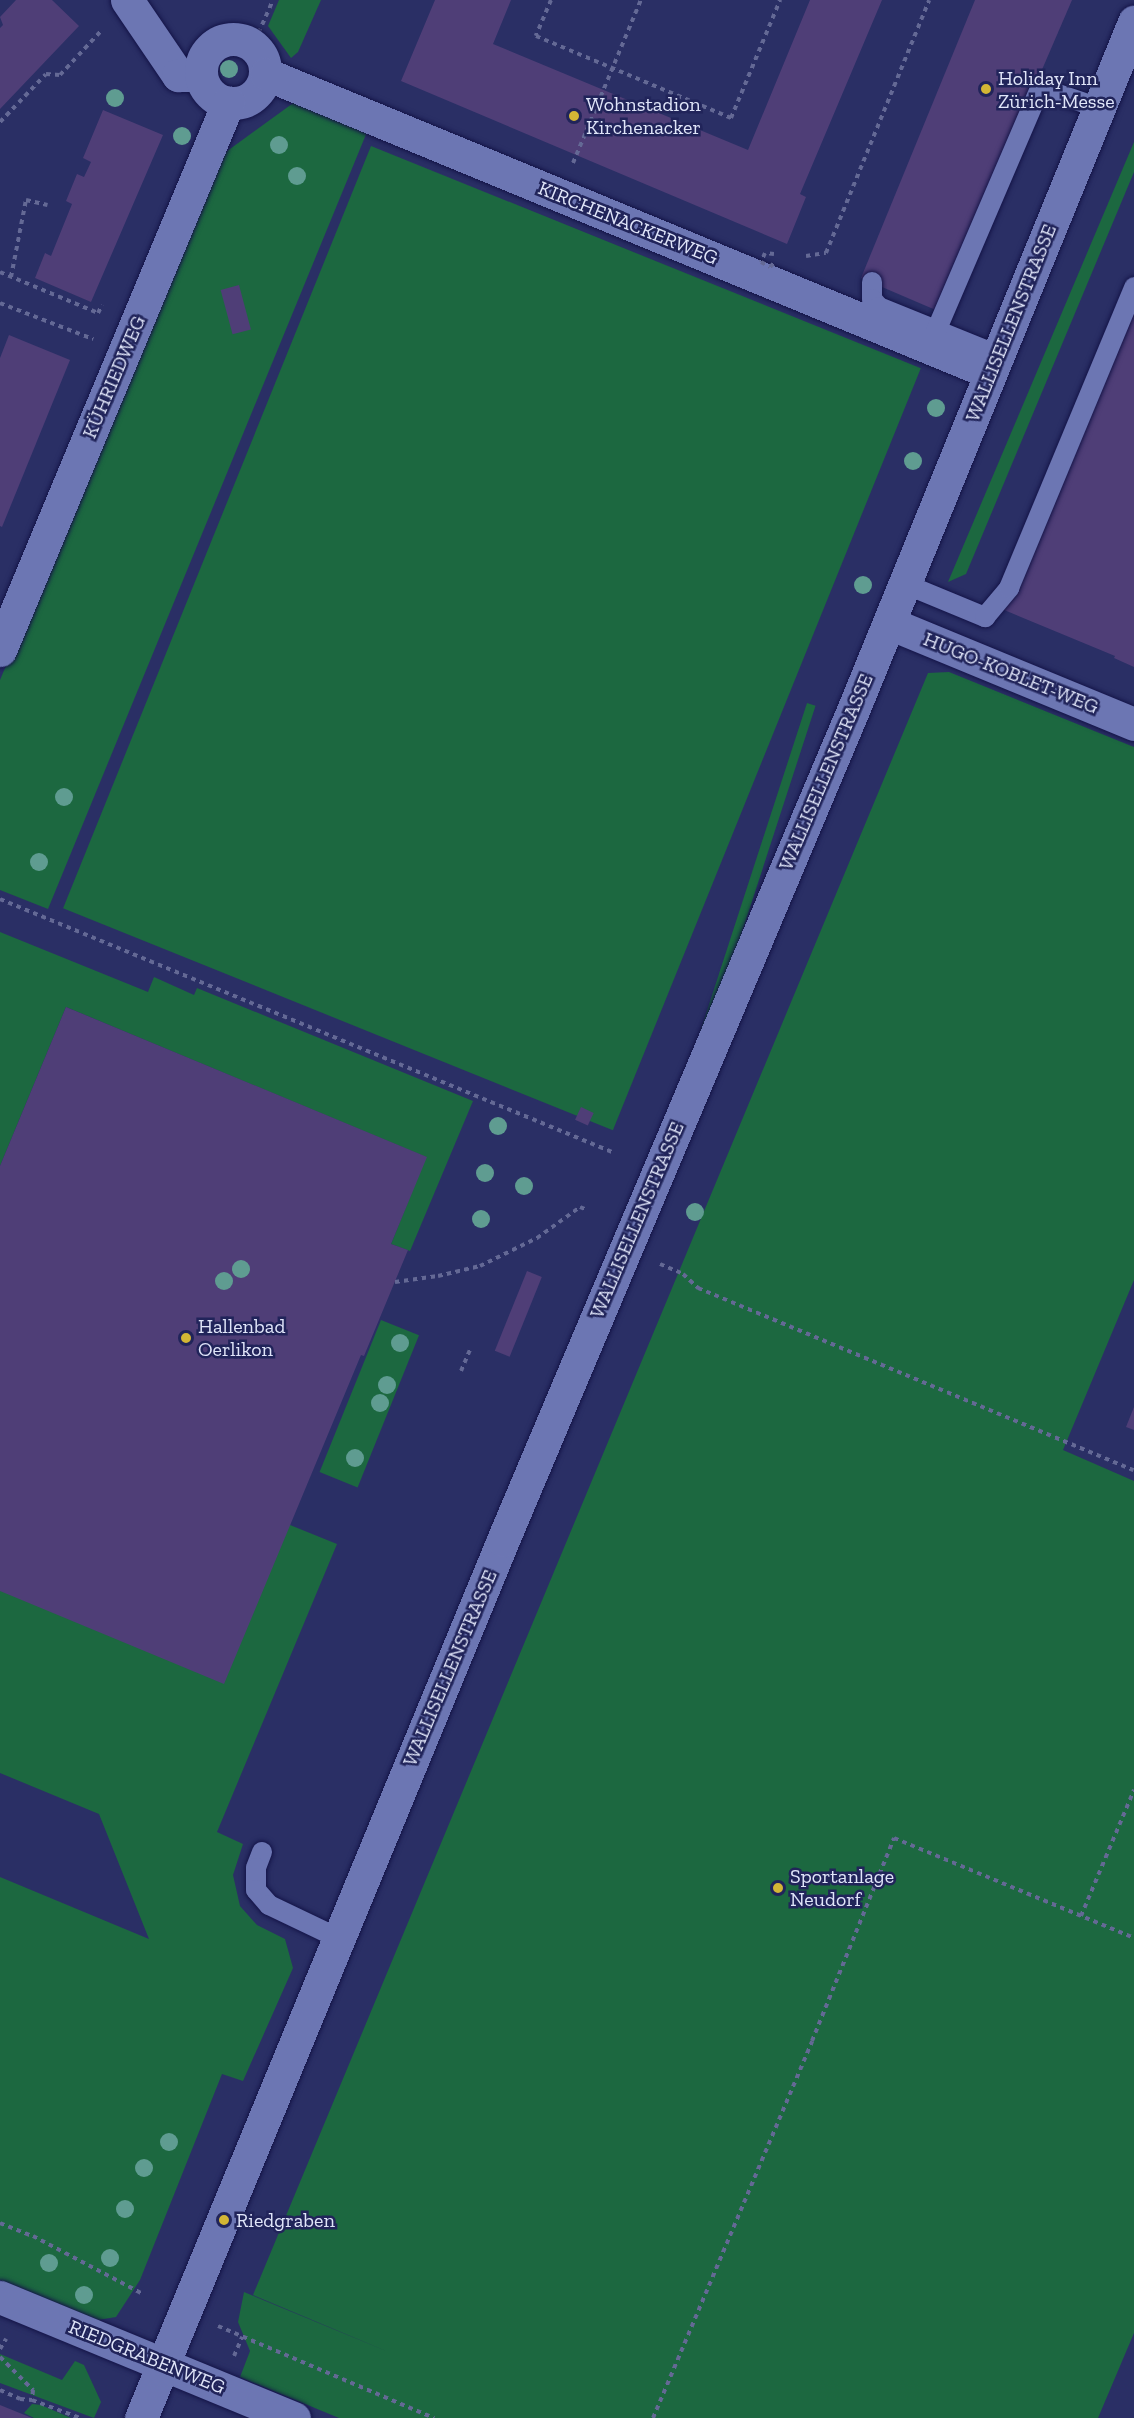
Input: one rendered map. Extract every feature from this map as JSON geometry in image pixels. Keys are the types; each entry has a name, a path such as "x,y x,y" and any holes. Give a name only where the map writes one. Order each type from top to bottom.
{"street":[{"path":"127,0 178,75 201,75 210,93 228,103 249,100 258,93 259,60"},
{"name":"WALLISELLENSTRASSE","path":"141,2418 694,1080 889,623 1134,22"},
{"name":"KIRCHENACKERWEG","path":"201,75 201,65 207,51 220,42 234,39 259,60 559,195 994,364"},
{"name":"KÜHRIEDWEG","path":"0,650 228,103"},
{"name":"HUGO-KOBLET-WEG","path":"889,623 1134,724"},
{"name":"RIEDGRABENWEG","path":"0,2297 294,2418"}],"lane":[{"path":"936,331 1040,88 1099,108"},
{"path":"872,282 872,299 879,307 936,331 994,364"},
{"path":"904,584 985,617 1009,588 1134,287"},
{"path":"262,1852 256,1868 256,1890 269,1905 338,1938"}],"path":[{"path":"259,60 273,0"},
{"path":"551,0 536,36 730,118 780,0"},
{"path":"559,195 641,0"},
{"path":"796,258 826,253 929,0"},
{"path":"0,122 46,74 60,75 102,30"},
{"path":"11,277 26,200 47,205"},
{"path":"774,254 765,253 761,262 770,267 776,261 786,259"},
{"path":"0,272 98,313 103,303"},
{"path":"0,303 124,351"},
{"path":"0,899 612,1152"},
{"path":"478,1103 480,1097"},
{"path":"395,1282 438,1276 480,1266 537,1238 580,1207 587,1210"},
{"path":"660,1263 683,1274 698,1288 1134,1470"},
{"path":"461,1371 470,1350"},
{"path":"1081,1916 1134,1790"},
{"path":"653,2418 894,1838 1134,1938"},
{"path":"0,2223 33,2236 141,2293"},
{"path":"218,2326 434,2418"},
{"path":"230,2365 242,2337"},
{"path":"0,2357 33,2390 32,2400"},
{"path":"0,2390 20,2399 32,2400 80,2418"}],"green space":[{"path":"279,0 321,0 298,52 291,58 268,26"},
{"path":"296,101 367,132 48,909 0,890 0,680 219,157"},
{"path":"1134,142 1134,172 966,574 948,582"},
{"path":"371,146 921,368 613,1130 63,908"},
{"name":"Sportanlage Neudorf","path":"949,672 1134,747 1134,1280 1063,1450 1134,1481 1134,2333 1098,2418 339,2418 240,2377 250,2351 238,2322 244,2292 391,2353 253,2295 928,673"},
{"path":"807,703 816,706 651,1212 643,1209"},
{"path":"0,932 148,992 154,977 194,995 197,988 473,1101 410,1251 391,1244 426,1157 66,1007 0,1166"},
{"path":"381,1320 419,1335 358,1487 320,1472"},
{"path":"290,1525 337,1544 217,1832 243,1844 233,1875 240,1906 257,1925 285,1939 293,1968 243,2081 222,2074 140,2280 116,2317 98,2320 0,2280 0,1877 149,1939 99,1814 0,1773 0,1591"},
{"path":"0,2354 62,2380 75,2361 84,2365 101,2402 94,2418 0,2383"},
{"path":"32,2404 41,2405 71,2418 34,2418 24,2413"}],"building":[{"path":"16,0 52,0 79,26 0,109 0,28 3,25 0,17"},
{"name":"Wohnstadion Kirchenacker","path":"435,0 511,0 493,44 748,150 810,0 882,0 800,194 806,197 787,244 401,81"},
{"name":"Holiday Inn Zürich-Messe","path":"975,0 1072,0 938,311 861,278"},
{"path":"103,110 163,135 91,302 35,278 45,253 51,256 72,204 66,201 77,174 84,177 91,162 83,158"},
{"path":"1134,277 1134,667 1114,658 1115,656 997,607"},
{"path":"239,285 251,329 233,334 221,290"},
{"path":"9,335 70,360 2,527 0,526 0,358"},
{"name":"Hallenbad Oerlikon","path":"66,1007 427,1157 391,1244 408,1250 364,1356 361,1355 224,1684 0,1591 0,1166"},
{"path":"581,1107 594,1113 588,1126 575,1120"},
{"path":"527,1271 542,1277 510,1357 495,1351"},
{"path":"1134,1407 1134,1430 1126,1427"},
{"path":"0,2405 32,2418 0,2418"}],"place":[{"name":"Holiday Inn Zürich-Messe","path":"986,89"},
{"name":"Wohnstadion Kirchenacker","path":"574,116"},
{"name":"Hallenbad Oerlikon","path":"186,1338"},
{"name":"Sportanlage Neudorf","path":"778,1888"},
{"name":"Riedgraben","path":"224,2220"}]}
